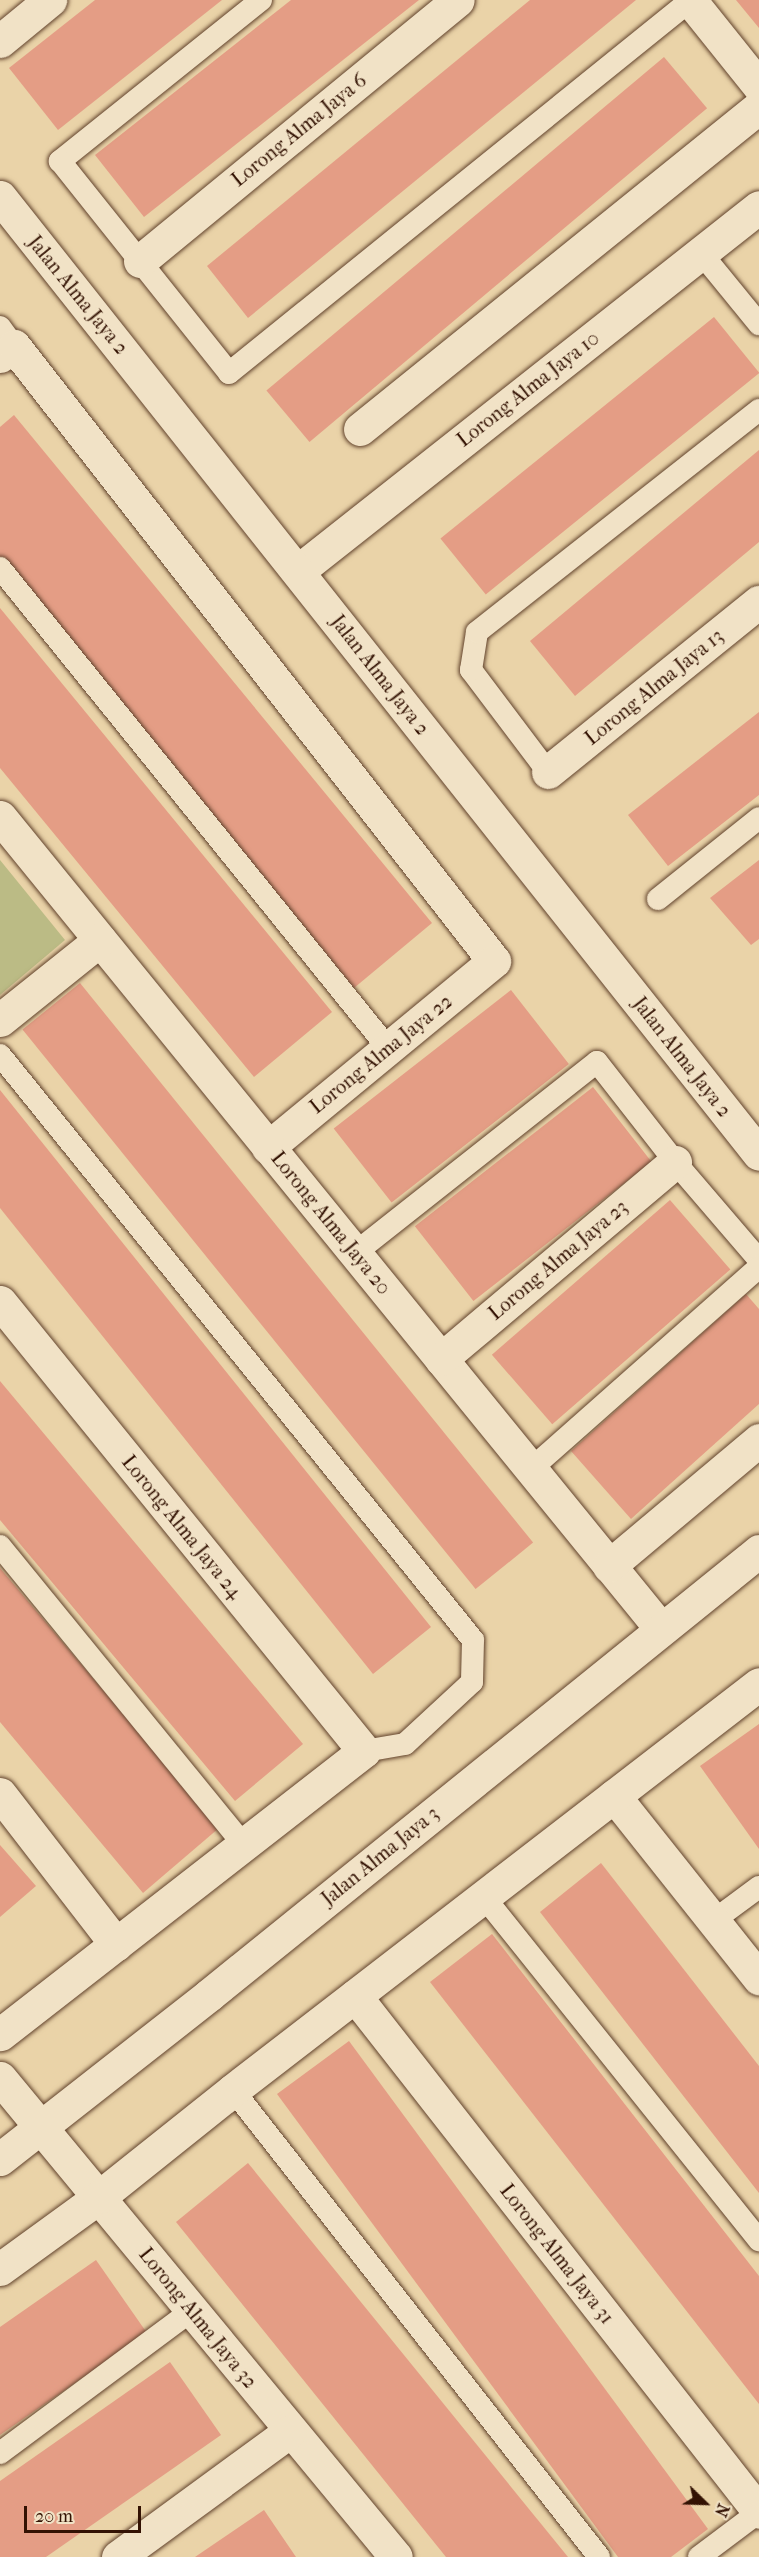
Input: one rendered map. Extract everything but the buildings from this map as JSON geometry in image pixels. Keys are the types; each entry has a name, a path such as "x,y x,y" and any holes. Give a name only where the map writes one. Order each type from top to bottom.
{"street":[{"path":"0,41 50,0"},
{"name":"Lorong Alma Jaya 6","path":"140,261 458,0"},
{"path":"691,0 759,86"},
{"path":"360,429 759,107"},
{"name":"Jalan Alma Jaya 2","path":"0,197 759,1154"},
{"name":"Lorong Alma Jaya 10","path":"298,571 759,207"},
{"name":"Lorong Alma Jaya 22","path":"5,343 494,961 268,1147"},
{"name":"Lorong Alma Jaya 13","path":"548,772 759,602"},
{"name":"Lorong Alma Jaya 20","path":"0,817 661,1629"},
{"path":"0,1020 100,940"},
{"name":"Lorong Alma Jaya 23","path":"441,1359 675,1162"},
{"name":"Lorong Alma Jaya 24","path":"0,1302 364,1751"},
{"path":"609,1566 759,1440"},
{"name":"Jalan Alma Jaya 3","path":"0,2159 42,2129 759,1551"},
{"path":"0,2268 99,2197 233,2090 759,1684"},
{"path":"0,2034 364,1751"},
{"path":"0,1794 116,1944"},
{"path":"614,1796 759,1978"},
{"name":"Lorong Alma Jaya 31","path":"355,1996 759,2512"},
{"name":"Lorong Alma Jaya 32","path":"0,2078 396,2557"},
{"path":"118,2557 290,2431"}],"lane":[{"path":"261,0 60,161 229,373 691,0"},
{"path":"701,253 759,324"},
{"path":"548,772 471,670 477,632 759,410"},
{"path":"0,568 388,1048"},
{"path":"658,899 759,818"},
{"path":"0,1055 473,1640 472,1682 405,1744 364,1751"},
{"path":"355,1253 597,1062 675,1162 759,1260"},
{"path":"531,1469 759,1267"},
{"path":"0,1546 243,1845"},
{"path":"713,1921 759,1887"},
{"path":"484,1897 759,2240"},
{"path":"233,2090 599,2557"},
{"path":"0,2453 191,2311"},
{"path":"699,2557 759,2512"}],"green space":[{"path":"0,860 65,940 0,995"}]}
